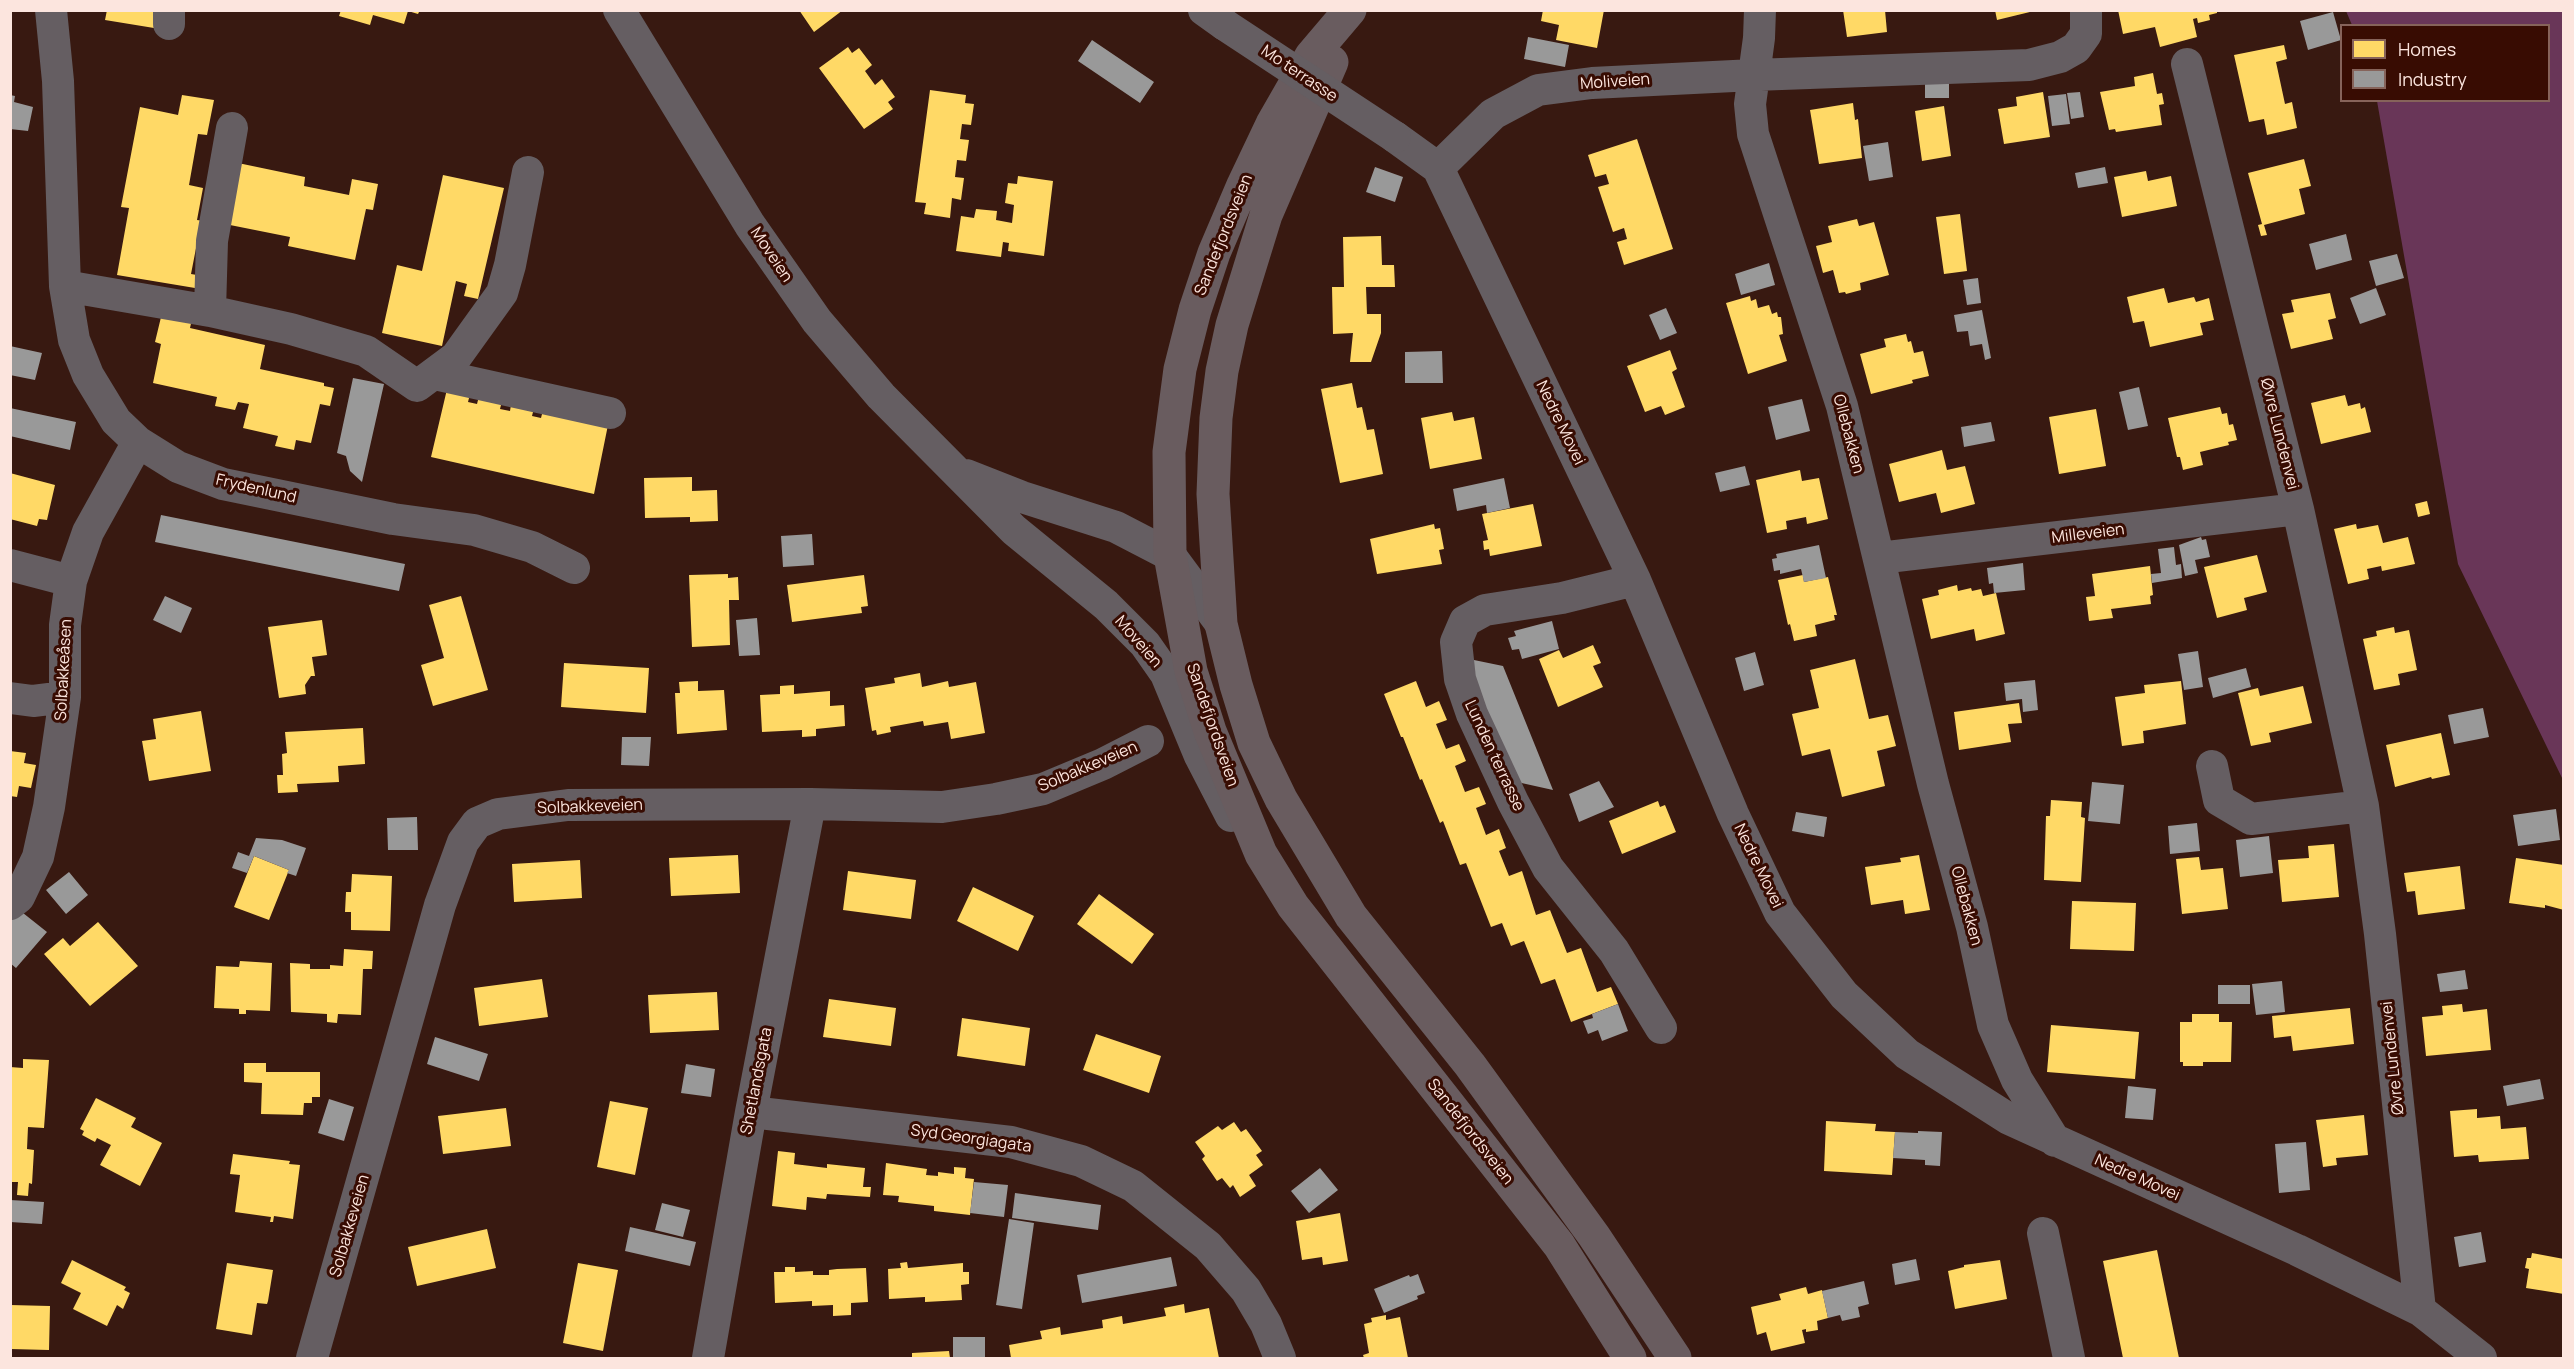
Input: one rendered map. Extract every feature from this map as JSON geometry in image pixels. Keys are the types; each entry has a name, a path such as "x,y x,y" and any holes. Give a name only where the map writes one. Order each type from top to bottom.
{"main road":[{"name":"Sandefjordsveien","path":"1351,10 1311,56 1272,124 1243,184 1214,253 1198,300 1180,369 1168,452 1170,555 1191,671 1210,730 1261,855 1300,915 1559,1245 1630,1359"},
{"name":"Sandefjordsveien","path":"1351,10 1266,215 1232,325 1222,371 1216,418 1214,483 1221,624 1236,685 1254,743 1281,799 1351,916 1470,1065 1594,1236 1675,1359"}],"street":[{"name":"Frydenlund","path":"51,10 58,81 65,286 74,340 88,375 116,421 138,442 178,467 223,484 393,519 474,530 532,547 574,568"},
{"name":"Moveien","path":"618,10 750,225 817,321 881,396 959,472 1014,530 1106,605 1145,644 1166,674 1200,756 1235,822 1261,855"},
{"path":"1760,10 1755,75 2029,65 2060,57 2076,48 2086,34 2086,10"},
{"name":"Mo terrasse","path":"1214,18 1395,137"},
{"name":"Øvre Lundenvei","path":"2187,64 2298,509 2363,806 2380,934 2420,1310"},
{"name":"Moliveien","path":"1438,168 1493,114 1538,90 1592,82 1755,75"},
{"name":"Ollebakken","path":"1755,75 1750,104 1753,134 1842,406 1932,784 1972,927 1993,1025 2017,1080 2055,1141"},
{"path":"210,311 212,241 232,128"},
{"name":"Nedre Movei","path":"1395,137 1438,168 1635,580 1733,814 1780,913 1844,995 1907,1054 2009,1119 2297,1250 2420,1310 2481,1359"},
{"path":"65,286 210,311 291,329 366,351 417,386 456,357 502,293 510,265 528,172"},
{"path":"434,374 610,413"},
{"name":"Solbakkeåsen","path":"10,904 19,897 38,858 49,807 65,697 65,625 71,581 88,532 138,442"},
{"name":"Moveien","path":"959,472 1022,497 1116,527 1170,555 1221,624"},
{"name":"Milleveien","path":"1880,558 2298,509"},
{"path":"10,565 71,581"},
{"name":"Lunden terrasse","path":"1635,580 1562,598 1485,610 1465,621 1456,642 1460,679 1472,714 1548,868 1614,951 1661,1028"},
{"path":"10,698 33,701 65,697"},
{"name":"Solbakkeveien","path":"312,1359 440,905 463,842 477,823 498,814 568,805 810,804 942,807 1043,789 1103,764 1148,741"},
{"path":"2212,766 2219,800 2251,819 2363,806"},
{"name":"Shetlandsgata","path":"708,1359 751,1113 810,804"},
{"name":"Syd Georgiagata","path":"751,1113 1011,1142 1081,1161 1133,1186 1208,1246 1246,1290 1266,1324 1280,1359"},
{"path":"2043,1233 2069,1359"}],"shaded area":[{"path":"2346,11 2563,11 2563,780 2458,564 2377,102 2550,102 2550,24 2352,24"}],"building: Homes":[{"path":"107,10 157,10 154,28 105,20"},
{"path":"341,10 420,10 418,14 408,11 404,24 373,15 370,25 339,16"},
{"path":"799,10 843,10 814,32"},
{"path":"1543,10 1604,10 1597,48 1556,40 1559,25 1541,21"},
{"path":"1843,10 1885,10 1887,32 1847,37"},
{"path":"1995,10 2034,10 2034,11 1997,20"},
{"path":"2118,10 2217,10 2217,13 2209,15 2210,20 2198,23 2197,18 2193,19 2197,37 2160,47 2155,27 2123,34"},
{"path":"2284,45 2287,59 2276,62 2285,104 2292,102 2297,128 2267,135 2264,119 2249,122 2234,55"},
{"path":"848,47 852,53 859,48 872,65 865,71 875,85 882,79 895,97 888,102 893,109 864,129 819,68"},
{"path":"2153,73 2157,94 2162,93 2164,104 2159,105 2162,125 2116,132 2115,129 2109,130 2100,92 2135,86 2134,77"},
{"path":"930,90 966,95 965,103 974,104 971,125 962,124 960,139 969,140 966,161 957,160 955,177 964,178 961,200 952,198 950,218 924,214 926,203 915,202"},
{"path":"2043,92 2050,137 2004,144 1998,109 2017,106 2016,97"},
{"path":"182,95 214,100 207,135 198,134 189,185 203,188 197,220 204,221 191,274 197,275 195,288 117,275 129,208 121,207 140,107 178,115"},
{"path":"1853,103 1855,120 1858,119 1862,158 1819,164 1810,110"},
{"path":"1944,106 1951,156 1922,161 1915,111"},
{"path":"1637,139 1673,249 1624,265 1617,242 1627,239 1624,228 1613,232 1598,187 1609,184 1606,174 1595,177 1588,155"},
{"path":"2304,159 2311,186 2299,189 2305,214 2264,225 2267,235 2261,236 2258,225 2262,224 2248,173"},
{"path":"238,163 305,177 304,186 349,195 352,179 378,184 373,210 366,209 355,260 288,246 290,237 225,224"},
{"path":"2146,171 2148,181 2171,176 2177,206 2122,217 2114,177"},
{"path":"443,175 504,188 478,299 464,296 467,284 456,281 442,346 382,333 397,265 422,271"},
{"path":"1018,176 1053,181 1044,256 1008,251 1009,243 1003,242 1001,257 956,251 961,216 974,218 976,209 997,211 996,220 1012,223 1014,205 1005,203 1008,183 1017,184"},
{"path":"1960,214 1967,271 1944,274 1936,217"},
{"path":"1857,219 1859,226 1874,222 1889,275 1860,283 1861,290 1846,294 1845,292 1839,293 1833,270 1823,273 1816,246 1832,242 1828,226"},
{"path":"1381,236 1382,265 1394,265 1395,287 1366,287 1367,314 1381,314 1381,333 1371,362 1350,362 1353,333 1333,334 1332,287 1344,287 1343,237"},
{"path":"2164,288 2168,303 2194,297 2196,302 2209,298 2214,320 2200,323 2203,335 2150,347 2144,321 2133,323 2127,297"},
{"path":"2330,293 2336,318 2328,320 2333,339 2291,349 2282,314 2294,312 2291,300"},
{"path":"1750,296 1751,301 1756,299 1758,308 1769,305 1772,314 1777,312 1778,317 1781,317 1783,334 1779,335 1787,361 1748,374 1726,303"},
{"path":"162,313 192,319 190,328 265,345 260,369 324,383 324,386 334,388 330,406 320,404 311,443 296,440 294,450 275,446 278,436 243,428 249,404 238,402 235,410 215,406 217,397 153,383 161,344 155,342"},
{"path":"1906,334 1908,342 1911,341 1914,353 1923,351 1929,376 1912,380 1913,383 1871,394 1860,354 1886,347 1884,339"},
{"path":"1670,350 1677,369 1672,372 1685,407 1665,415 1661,406 1645,412 1627,366"},
{"path":"1352,383 1357,408 1362,407 1367,430 1374,429 1383,474 1340,483 1321,389"},
{"path":"448,385 471,390 468,402 477,404 480,392 503,397 500,409 510,411 512,399 535,404 532,416 541,418 544,406 609,420 594,494 431,457"},
{"path":"2345,395 2348,406 2360,403 2361,409 2365,407 2371,432 2321,444 2311,403"},
{"path":"2220,407 2222,414 2227,413 2229,425 2233,424 2237,440 2228,442 2229,445 2200,452 2203,465 2183,470 2180,457 2177,457 2168,418"},
{"path":"2096,409 2106,466 2059,474 2049,417"},
{"path":"1452,412 1454,421 1474,417 1482,459 1430,469 1421,418"},
{"path":"1942,450 1947,470 1965,466 1975,504 1941,513 1936,493 1899,502 1889,464"},
{"path":"1800,470 1802,481 1819,478 1828,519 1807,524 1806,517 1786,521 1787,529 1767,533 1756,480"},
{"path":"10,473 55,485 47,520 39,519 37,526 10,519"},
{"path":"692,477 692,491 717,490 718,521 690,522 690,517 645,518 644,478"},
{"path":"2427,501 2430,514 2418,517 2415,504"},
{"path":"1533,504 1542,546 1490,556 1489,549 1484,550 1483,541 1488,540 1482,514"},
{"path":"1434,524 1435,529 1440,528 1444,549 1439,550 1442,564 1377,574 1370,539"},
{"path":"2356,524 2357,529 2378,525 2383,543 2408,537 2415,564 2382,571 2381,566 2367,569 2369,579 2348,584 2334,529"},
{"path":"2257,555 2267,592 2244,598 2247,610 2217,618 2204,567"},
{"path":"2150,566 2153,595 2150,596 2151,604 2111,609 2113,618 2089,621 2086,597 2095,596 2092,574"},
{"path":"728,574 728,578 738,577 739,600 729,600 730,645 692,647 689,575"},
{"path":"864,575 868,606 861,607 862,613 792,622 787,585"},
{"path":"1803,575 1804,582 1828,577 1837,615 1834,615 1835,620 1815,625 1817,636 1794,641 1778,580"},
{"path":"1957,585 1958,591 1971,588 1972,591 1981,589 1983,596 1996,593 2005,634 1976,641 1974,629 1931,639 1922,599 1939,595 1938,590"},
{"path":"461,596 488,690 433,706 421,665 444,658 429,605"},
{"path":"322,620 327,655 312,657 315,676 311,676 305,685 306,694 279,698 268,627"},
{"path":"2394,627 2395,633 2409,630 2417,670 2398,674 2400,685 2374,690 2363,639 2377,636 2376,631"},
{"path":"1593,645 1601,663 1593,666 1603,687 1558,707 1539,659 1559,650 1563,658"},
{"path":"1855,659 1869,719 1888,715 1896,746 1877,751 1885,786 1842,797 1830,749 1802,756 1792,714 1819,708 1810,670"},
{"path":"564,663 649,668 646,713 561,707"},
{"path":"920,673 922,687 948,681 949,687 976,682 985,733 951,739 948,722 924,726 923,721 890,727 891,732 877,735 876,730 872,731 865,688 895,683 894,678"},
{"path":"698,681 698,691 724,690 727,730 677,734 675,693 680,693 679,682"},
{"path":"1416,681 1426,707 1439,701 1447,720 1436,724 1446,749 1459,744 1466,761 1455,766 1465,792 1479,787 1486,804 1476,808 1486,835 1499,829 1506,848 1499,851 1509,876 1522,871 1536,915 1550,910 1567,953 1581,948 1597,992 1611,987 1618,1004 1571,1022 1555,979 1541,984 1524,941 1511,946 1502,923 1491,927 1466,863 1460,865 1443,821 1440,823 1384,694"},
{"path":"2181,681 2186,724 2143,731 2144,743 2122,746 2115,697 2145,693 2144,685"},
{"path":"794,685 794,694 830,691 830,706 844,705 845,726 816,729 816,736 802,737 802,730 762,732 760,695 780,694 780,686"},
{"path":"2303,686 2312,723 2269,733 2271,742 2251,746 2238,693 2258,688 2260,696"},
{"path":"2019,703 2022,723 2008,724 2011,742 1959,750 1954,712"},
{"path":"201,711 211,771 149,781 142,741 156,739 153,719"},
{"path":"363,728 365,764 338,766 339,782 297,784 298,792 278,793 277,775 283,775 282,754 287,753 285,732"},
{"path":"2441,733 2450,775 2432,779 2431,777 2395,787 2386,745"},
{"path":"10,751 26,753 24,763 36,765 31,788 19,786 17,797 10,796"},
{"path":"2051,800 2082,802 2081,817 2085,818 2081,882 2044,880 2046,816 2050,816"},
{"path":"1658,801 1660,807 1665,805 1676,832 1622,854 1609,821"},
{"path":"2334,844 2339,897 2282,902 2278,860 2309,858 2308,846"},
{"path":"738,855 740,893 671,896 669,858"},
{"path":"1919,855 1930,910 1905,914 1903,900 1871,905 1865,867 1901,862 1900,858"},
{"path":"254,856 289,870 269,920 234,907"},
{"path":"2199,857 2201,870 2223,868 2228,909 2182,914 2176,859"},
{"path":"2516,858 2564,865 2564,910 2545,905 2545,908 2509,903"},
{"path":"580,860 582,898 514,902 512,864"},
{"path":"2460,866 2465,909 2418,915 2415,891 2407,892 2404,873"},
{"path":"848,871 916,880 911,919 843,910"},
{"path":"352,874 392,876 390,931 351,930 351,912 345,912 346,892 351,892"},
{"path":"973,887 1034,916 1018,951 957,921"},
{"path":"1099,894 1154,934 1132,964 1077,924"},
{"path":"2072,901 2136,903 2134,951 2070,949"},
{"path":"98,922 138,966 90,1006 44,954 63,938 70,946"},
{"path":"344,949 373,951 372,969 363,969 361,1015 338,1014 337,1023 327,1022 327,1014 291,1012 290,963 310,964 310,969 330,969 330,965 343,966"},
{"path":"240,961 272,963 270,1011 246,1010 246,1014 239,1014 239,1009 214,1008 216,966 239,967"},
{"path":"542,979 548,1017 479,1026 474,988"},
{"path":"717,992 719,1030 650,1033 648,995"},
{"path":"829,999 896,1008 891,1046 823,1037"},
{"path":"2462,1004 2463,1012 2487,1009 2491,1050 2426,1056 2422,1017 2443,1015 2442,1006"},
{"path":"2350,1008 2354,1044 2293,1051 2291,1036 2274,1038 2272,1016"},
{"path":"2192,1014 2219,1014 2219,1022 2232,1022 2231,1062 2203,1062 2203,1066 2183,1066 2183,1062 2180,1062 2180,1022 2192,1022"},
{"path":"962,1018 1030,1028 1025,1066 957,1056"},
{"path":"2051,1025 2139,1032 2135,1079 2047,1072"},
{"path":"1096,1034 1161,1056 1149,1093 1083,1070"},
{"path":"23,1059 49,1060 44,1128 28,1127 27,1149 34,1150 32,1184 29,1183 28,1196 17,1195 18,1182 10,1182 10,1067 23,1068"},
{"path":"244,1063 266,1063 266,1072 320,1072 320,1097 312,1097 312,1103 304,1103 303,1115 261,1114 262,1083 244,1082"},
{"path":"96,1098 136,1118 131,1127 162,1143 140,1186 100,1165 111,1145 97,1138 95,1142 82,1135 84,1131 80,1129"},
{"path":"610,1101 648,1108 635,1175 597,1167"},
{"path":"506,1108 511,1146 443,1154 438,1116"},
{"path":"2477,1109 2477,1118 2500,1116 2501,1129 2526,1127 2529,1159 2479,1162 2478,1155 2454,1157 2450,1111"},
{"path":"2364,1115 2368,1155 2336,1158 2337,1165 2323,1167 2316,1120"},
{"path":"1826,1121 1876,1124 1875,1131 1895,1132 1892,1175 1824,1171"},
{"path":"1234,1122 1241,1132 1246,1129 1262,1151 1256,1155 1263,1165 1249,1175 1256,1186 1240,1197 1233,1185 1230,1188 1222,1178 1217,1181 1202,1159 1205,1156 1195,1142 1218,1126 1222,1130"},
{"path":"778,1151 795,1153 794,1164 827,1168 827,1164 865,1168 863,1187 871,1187 870,1197 827,1194 826,1199 807,1197 806,1210 772,1206"},
{"path":"233,1154 290,1161 289,1164 300,1165 293,1219 274,1216 273,1222 270,1222 271,1217 235,1212 240,1175 230,1174"},
{"path":"886,1163 927,1169 926,1175 938,1176 938,1172 954,1174 954,1167 966,1168 965,1178 974,1179 970,1215 934,1211 934,1206 898,1202 899,1196 883,1195"},
{"path":"1340,1213 1348,1261 1323,1265 1322,1257 1302,1260 1296,1221"},
{"path":"487,1229 496,1268 417,1286 408,1247"},
{"path":"2157,1250 2179,1358 2123,1358 2103,1261"},
{"path":"2532,1253 2564,1259 2564,1294 2526,1288 2529,1269 2525,1268 2527,1258 2531,1258"},
{"path":"72,1260 126,1287 124,1290 130,1293 123,1309 117,1305 107,1326 73,1309 81,1293 61,1283"},
{"path":"2000,1260 2007,1299 1955,1309 1948,1271 1964,1267 1964,1265"},
{"path":"907,1262 908,1268 963,1263 963,1272 969,1272 969,1284 961,1285 962,1300 925,1302 925,1297 889,1299 888,1269 901,1268 900,1263"},
{"path":"227,1263 273,1270 267,1304 257,1303 252,1335 216,1329"},
{"path":"578,1263 618,1270 603,1351 563,1343"},
{"path":"785,1267 795,1267 795,1272 813,1271 813,1275 829,1275 829,1270 866,1268 868,1302 851,1303 851,1315 833,1316 833,1305 812,1306 812,1301 775,1303 774,1272 785,1272"},
{"path":"1806,1287 1808,1294 1822,1290 1828,1318 1817,1321 1818,1330 1806,1332 1806,1329 1802,1330 1805,1343 1771,1351 1766,1332 1757,1335 1751,1307 1781,1300 1779,1294"},
{"path":"1184,1304 1185,1313 1209,1308 1219,1358 1011,1358 1009,1345 1042,1339 1040,1331 1060,1327 1061,1335 1103,1328 1102,1320 1122,1316 1123,1324 1166,1316 1164,1308"},
{"path":"10,1305 50,1306 49,1350 10,1349"},
{"path":"1386,1315 1386,1320 1400,1317 1408,1358 1364,1358 1363,1355 1369,1353 1364,1324 1372,1322 1371,1318"},
{"path":"949,1351 950,1358 912,1358 912,1353"}],"building: Industry":[{"path":"2333,12 2340,40 2308,50 2300,21"},
{"path":"1528,37 1569,45 1565,67 1524,59"},
{"path":"1092,40 1154,82 1140,103 1078,61"},
{"path":"1925,83 1949,83 1949,98 1925,98"},
{"path":"2080,92 2084,117 2071,119 2067,93"},
{"path":"2066,94 2070,124 2052,126 2048,96"},
{"path":"10,95 15,96 14,102 33,107 28,131 10,129"},
{"path":"1888,142 1893,177 1869,181 1863,146"},
{"path":"1375,167 1403,177 1395,202 1366,192"},
{"path":"2105,167 2108,183 2078,188 2075,173"},
{"path":"2346,234 2352,260 2316,270 2309,244"},
{"path":"2397,254 2404,278 2376,286 2369,261"},
{"path":"1769,263 1775,285 1741,295 1735,274"},
{"path":"1978,278 1981,303 1967,305 1963,280"},
{"path":"2376,288 2386,315 2360,324 2350,298"},
{"path":"1666,308 1677,333 1660,340 1649,315"},
{"path":"1982,310 1991,358 1985,360 1982,344 1970,346 1968,331 1957,332 1954,315"},
{"path":"10,346 42,353 35,380 10,375"},
{"path":"1442,351 1443,383 1405,383 1405,352"},
{"path":"353,378 384,384 362,482 350,471 346,456 337,453"},
{"path":"2139,387 2148,426 2128,430 2119,392"},
{"path":"1802,399 1810,431 1776,440 1768,407"},
{"path":"10,408 76,422 70,450 10,436"},
{"path":"1991,422 1995,441 1964,447 1961,427"},
{"path":"1745,466 1750,485 1720,492 1715,473"},
{"path":"1504,478 1510,508 1487,513 1486,505 1457,511 1453,489"},
{"path":"161,515 405,564 399,591 155,542"},
{"path":"812,534 814,565 783,567 781,536"},
{"path":"2201,537 2202,540 2206,539 2210,557 2195,560 2198,573 2185,576 2179,545"},
{"path":"1819,545 1826,578 1804,582 1801,569 1780,574 1780,570 1774,571 1772,559 1777,558 1776,554"},
{"path":"2174,547 2176,565 2181,564 2182,578 2152,583 2151,574 2161,573 2158,549"},
{"path":"2023,563 2025,590 1994,593 1993,583 1989,584 1987,568"},
{"path":"165,596 192,608 181,633 153,620"},
{"path":"757,618 760,655 739,656 736,620"},
{"path":"1552,621 1559,649 1522,659 1519,649 1512,650 1508,638 1516,636 1514,631"},
{"path":"2198,651 2203,687 2184,690 2178,654"},
{"path":"1755,652 1764,685 1744,691 1735,658"},
{"path":"1474,660 1503,666 1553,790 1517,782 1471,673"},
{"path":"2246,668 2251,687 2213,698 2208,678"},
{"path":"2035,680 2038,710 2023,712 2022,699 2006,701 2004,683"},
{"path":"2483,708 2489,737 2454,744 2448,715"},
{"path":"622,737 651,737 649,766 621,765"},
{"path":"1599,781 1614,807 1579,822 1569,794"},
{"path":"2092,782 2124,785 2120,824 2088,821"},
{"path":"2556,809 2560,840 2518,846 2513,815"},
{"path":"1796,812 1827,817 1824,837 1792,831"},
{"path":"417,817 418,850 388,850 387,818"},
{"path":"2197,823 2200,851 2170,854 2168,826"},
{"path":"2269,836 2273,873 2240,877 2236,840"},
{"path":"256,838 282,840 306,848 296,876 287,873 289,870 254,856 247,873 232,868 238,852 249,856"},
{"path":"69,872 88,895 66,914 46,890"},
{"path":"18,909 47,932 16,968 10,963 10,919"},
{"path":"2465,970 2468,989 2440,992 2437,974"},
{"path":"2282,981 2285,1012 2256,1015 2252,984"},
{"path":"2218,985 2250,985 2250,1004 2218,1004"},
{"path":"1618,1004 1628,1031 1602,1041 1598,1030 1588,1034 1583,1021 1593,1018 1592,1014"},
{"path":"435,1037 488,1054 479,1081 427,1064"},
{"path":"686,1064 715,1069 711,1097 681,1093"},
{"path":"2540,1079 2544,1099 2507,1106 2503,1086"},
{"path":"2128,1086 2156,1089 2153,1120 2125,1118"},
{"path":"329,1099 354,1107 344,1141 318,1133"},
{"path":"1918,1131 1942,1132 1940,1166 1925,1165 1925,1160 1893,1158 1895,1132 1918,1133"},
{"path":"2306,1142 2310,1190 2279,1193 2275,1144"},
{"path":"1320,1168 1338,1190 1309,1213 1291,1191"},
{"path":"974,1182 1008,1185 1004,1217 970,1213"},
{"path":"1015,1193 1101,1205 1098,1230 1012,1218"},
{"path":"10,1200 44,1202 42,1224 10,1222"},
{"path":"662,1203 690,1210 683,1237 655,1230"},
{"path":"1009,1219 1034,1223 1022,1309 996,1305"},
{"path":"630,1227 696,1242 690,1266 625,1251"},
{"path":"2481,1232 2486,1262 2459,1267 2454,1237"},
{"path":"1171,1257 1177,1286 1082,1303 1077,1275"},
{"path":"1916,1259 1920,1280 1895,1285 1892,1264"},
{"path":"1418,1274 1425,1293 1417,1296 1418,1299 1384,1313 1374,1289 1409,1275 1410,1277"},
{"path":"1864,1281 1869,1304 1858,1307 1860,1317 1842,1321 1840,1315 1828,1318 1822,1291"},
{"path":"953,1337 985,1337 985,1358 953,1358"}]}
